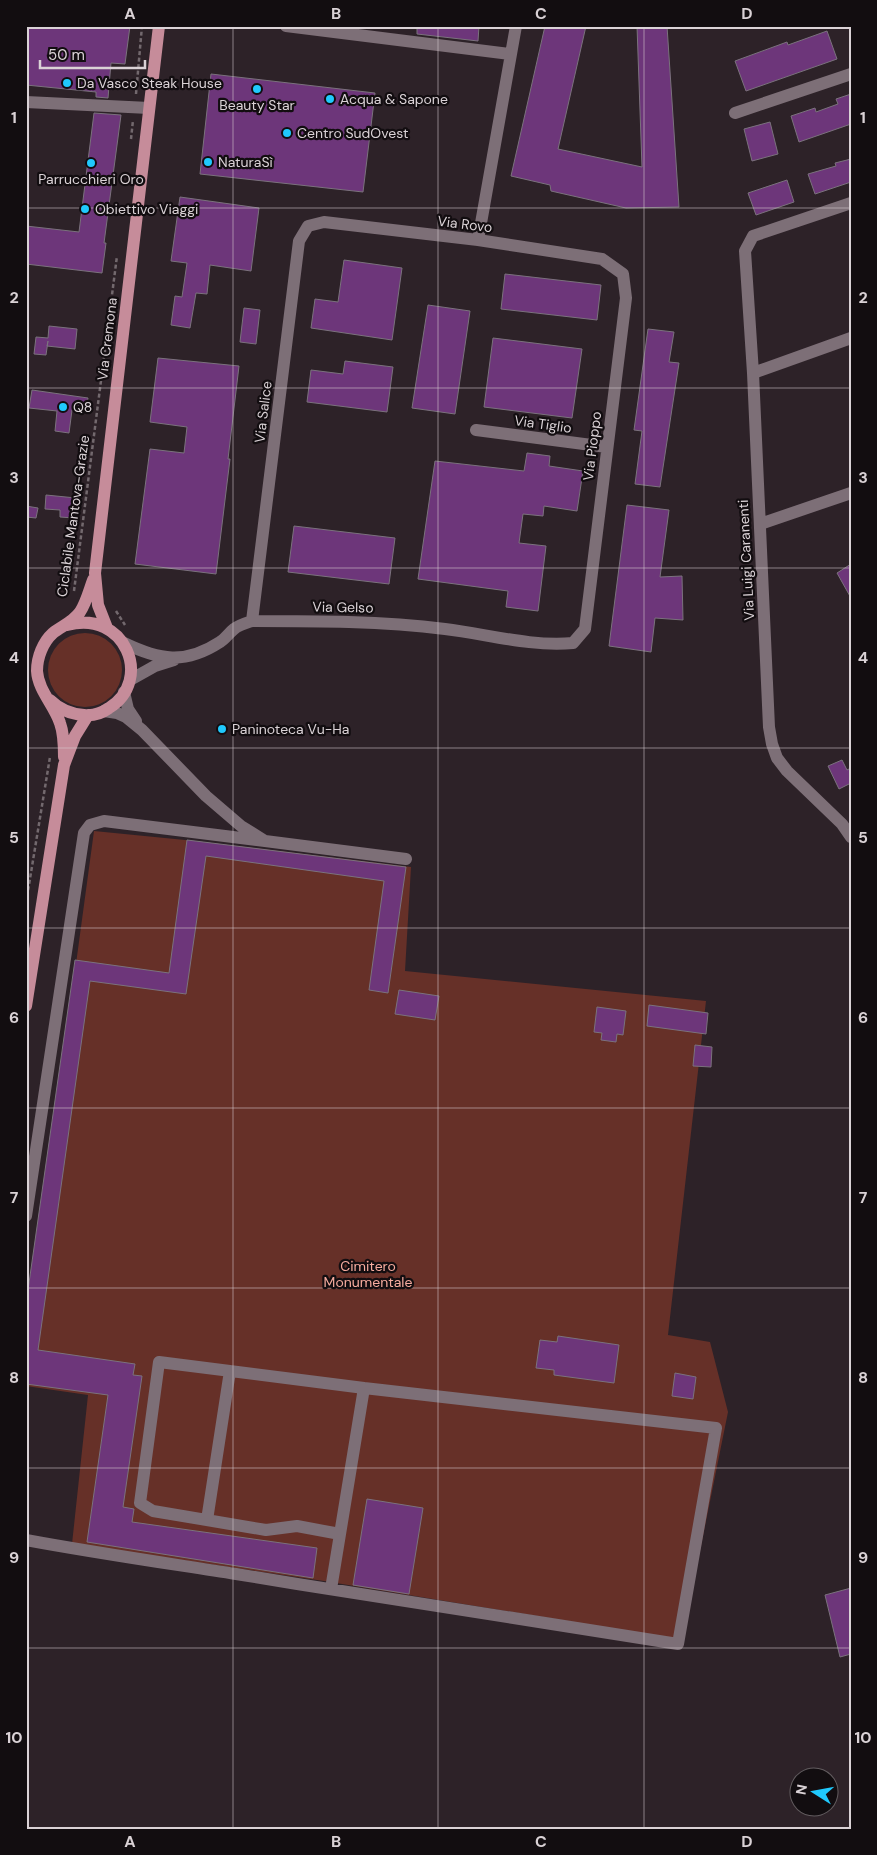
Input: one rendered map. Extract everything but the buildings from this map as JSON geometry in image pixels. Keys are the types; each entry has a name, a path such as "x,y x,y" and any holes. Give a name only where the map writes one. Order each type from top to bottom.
{"main road":[{"name":"Via Cremona","path":"107,628 98,605 95,573 158,26"},
{"name":"Via Cremona","path":"26,1006 64,765 63,738 60,723 40,685 37,671 39,657 44,644 53,633 76,617 84,605 95,573"},
{"name":"Via Cremona","path":"65,626 79,622 94,622 107,628 124,643"},
{"path":"47,697 58,708 73,714 88,715 104,711 119,700 127,686 131,667 124,643"},
{"name":"Via Cremona","path":"64,765 75,736 88,715"}],"street":[{"path":"286,26 510,54"},
{"path":"478,240 516,26"},
{"path":"735,113 851,74"},
{"path":"26,102 149,108"},
{"name":"Via Luigi Caranenti","path":"851,204 753,236 745,251 753,372 769,727 772,744 777,758 787,771 846,822 851,836"},
{"name":"Via Rovo","path":"324,222 478,240 602,259"},
{"name":"Via Salice","path":"252,621 299,241 308,226 324,222"},
{"name":"Via Pioppo","path":"573,643 585,629 606,447 626,298 623,274 602,259"},
{"path":"753,372 851,338"},
{"name":"Via Tiglio","path":"476,430 606,447"},
{"path":"760,524 851,493"},
{"name":"Via Gelso","path":"124,643 146,654 179,658 198,654 222,642 234,629 252,621 381,622 446,629 554,645 573,643"},
{"path":"142,730 128,709 127,686 155,666 179,658"},
{"path":"104,711 126,717 142,730 206,796 241,826 265,841"},
{"path":"26,1216 84,833 90,824 104,821 406,859"},
{"path":"26,1540 678,1644 716,1428 364,1388 159,1362 140,1502 153,1511 266,1530 297,1526 340,1534"},
{"path":"208,1520 230,1372"},
{"path":"331,1590 364,1388"}],"path":[{"path":"131,144 142,26"},
{"name":"Ciclabile Mantova-Grazie","path":"74,595 118,248"},
{"path":"26,902 51,748"}],"green space":[{"path":"85,633 106,639 116,649 122,670 116,691 106,701 85,707 64,701 54,691 48,670 54,649 64,639"},
{"name":"Cimitero Monumentale","path":"94,831 411,867 405,971 706,1001 668,1335 710,1342 728,1412 682,1640 324,1581 72,1544 88,1395 26,1386 26,1333"}],"place":[{"name":"Da Vasco Steak House","path":"67,83"},
{"name":"Beauty Star","path":"257,89"},
{"name":"Acqua & Sapone","path":"330,99"},
{"name":"Centro SudOvest","path":"287,133"},
{"name":"NaturaSì","path":"208,162"},
{"name":"Parrucchieri Oro","path":"91,163"},
{"name":"Obiettivo Viaggi","path":"85,209"},
{"name":"Q8","path":"63,407"},
{"name":"Paninoteca Vu-Ha","path":"222,729"}]}
